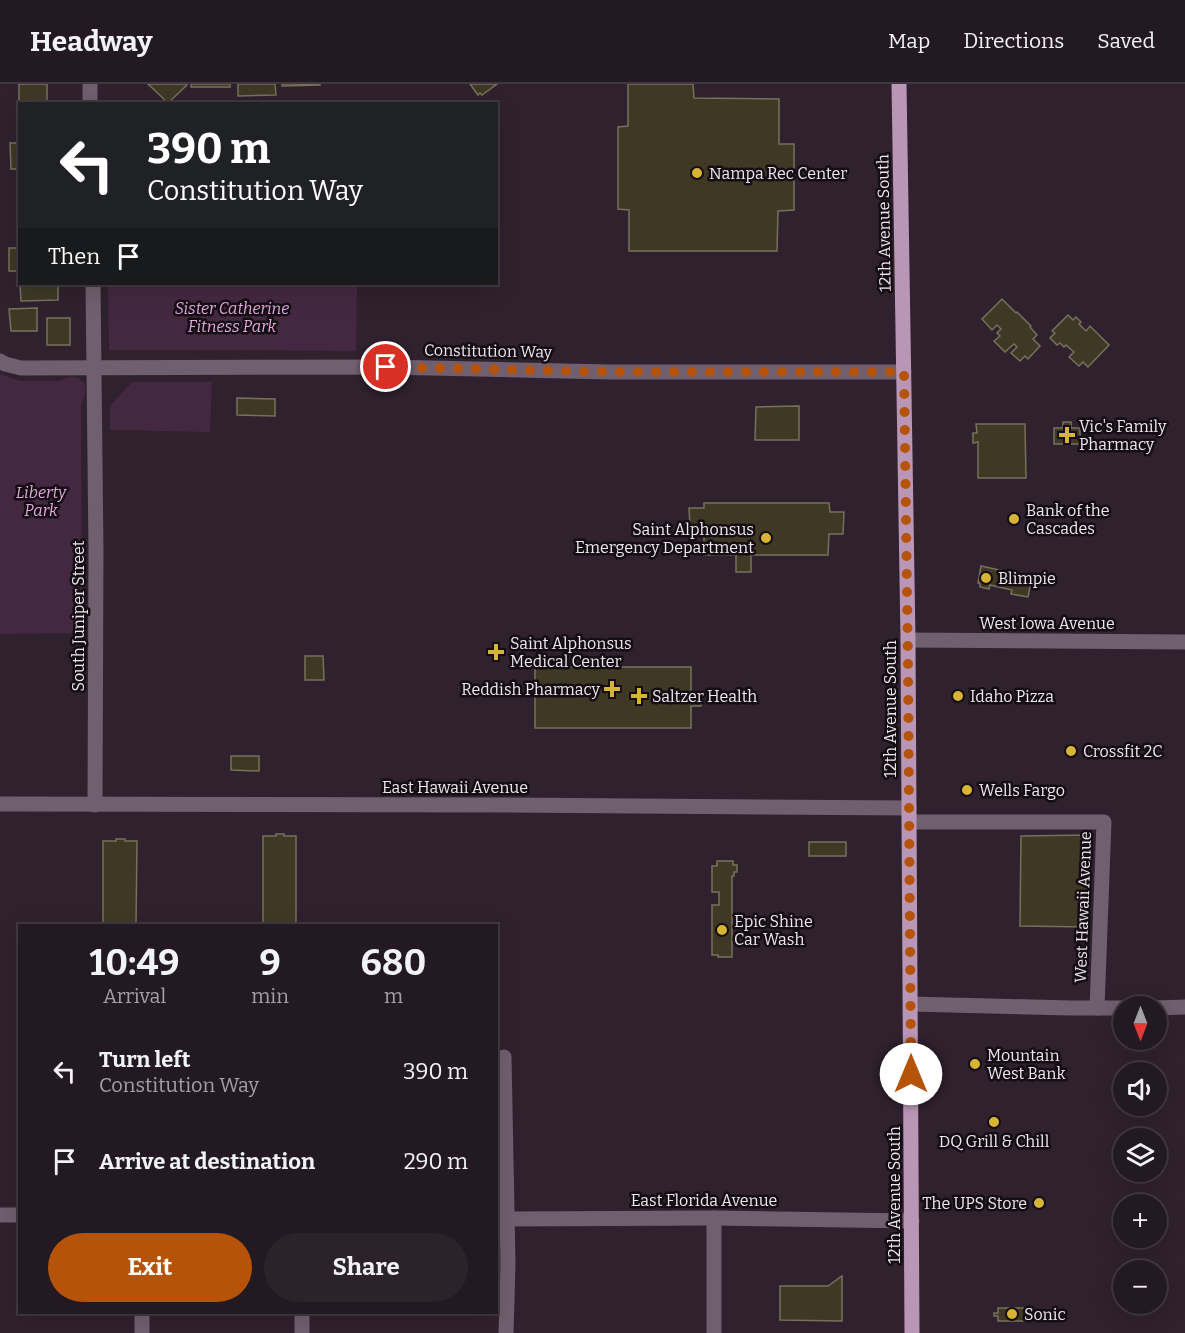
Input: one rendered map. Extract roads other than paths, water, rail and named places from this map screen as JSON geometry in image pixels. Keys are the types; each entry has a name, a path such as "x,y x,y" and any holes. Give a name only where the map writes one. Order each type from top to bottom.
{"main road":[{"name":"12th Avenue South","path":"899,84 908,640 912,1333"}],"street":[{"path":"90,84 90,102"},
{"name":"South Juniper Street","path":"93,285 96,550 95,805"},
{"name":"Constitution Way","path":"0,361 21,368 386,367 610,372 904,372"},
{"name":"West Iowa Avenue","path":"908,640 1185,642"},
{"name":"East Hawaii Avenue","path":"0,804 378,804 909,815"},
{"name":"West Hawaii Avenue","path":"909,815 1104,822 1097,1008"},
{"path":"911,1004 1113,1008"},
{"path":"1167,1008 1185,1007"},
{"path":"504,1057 501,1219 508,1264 506,1333"},
{"path":"0,1215 18,1215"},
{"path":"714,1218 714,1333"},
{"name":"East Florida Avenue","path":"501,1219 714,1218 912,1221"},
{"path":"142,1314 142,1333"},
{"path":"302,1314 302,1333"}],"place":[{"name":"Nampa Rec Center","path":"697,173"},
{"name":"Vic's Family Pharmacy","path":"1067,435"},
{"name":"Bank of the Cascades","path":"1014,519"},
{"name":"Saint Alphonsus Emergency Department","path":"766,538"},
{"name":"Blimpie","path":"986,578"},
{"name":"Saint Alphonsus Medical Center","path":"496,652"},
{"name":"Reddish Pharmacy","path":"612,689"},
{"name":"Saltzer Health","path":"639,696"},
{"name":"Idaho Pizza","path":"958,696"},
{"name":"Crossfit 2C","path":"1071,751"},
{"name":"Wells Fargo","path":"967,790"},
{"name":"Epic Shine Car Wash","path":"722,930"},
{"name":"Mountain West Bank","path":"975,1064"},
{"name":"DQ Grill & Chill","path":"994,1122"},
{"name":"The UPS Store","path":"1039,1203"},
{"name":"Sonic","path":"1012,1314"}],"park label":[{"name":"Sister Catherine Fitness Park","path":"232,317"},
{"name":"Liberty Park","path":"41,501"}]}
